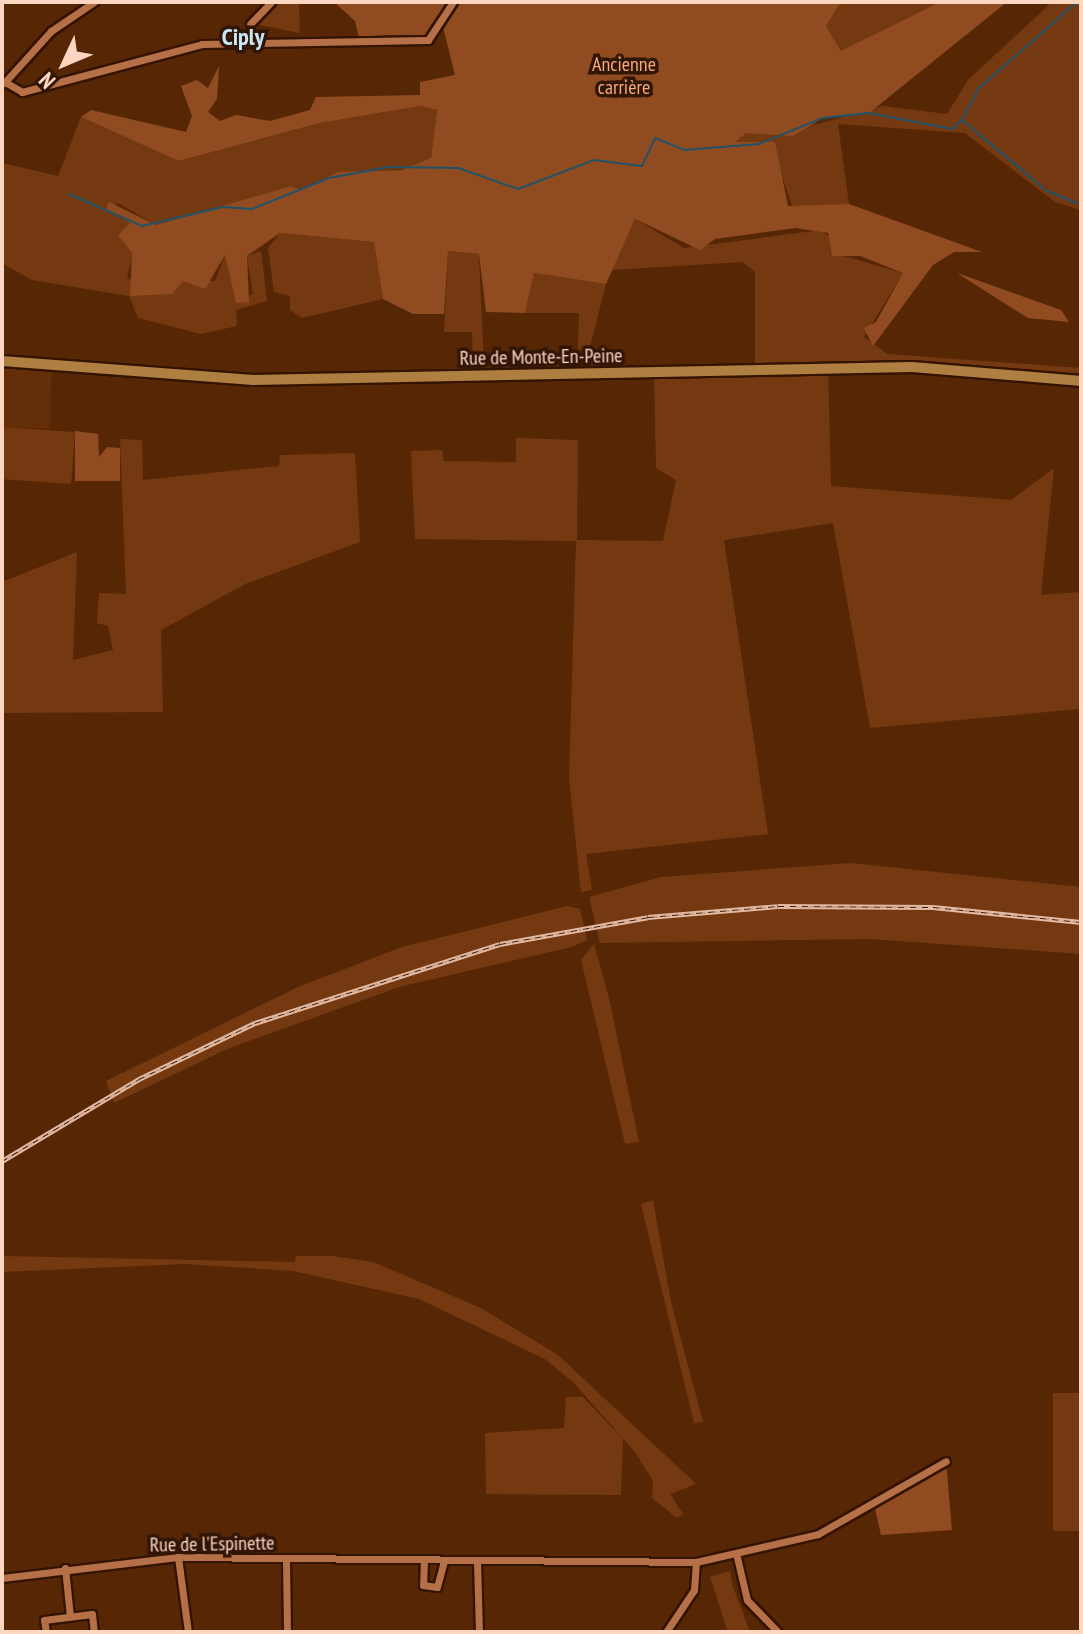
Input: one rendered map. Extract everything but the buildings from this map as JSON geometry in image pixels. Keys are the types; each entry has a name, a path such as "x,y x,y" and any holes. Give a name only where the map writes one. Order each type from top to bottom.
{"main road":[{"name":"Rue de Monte-En-Peine","path":"2,361 253,380 912,367 1081,381"}],"street":[{"path":"94,2 51,31 3,83 22,92 202,44 428,40 453,2"},
{"path":"250,24 271,2"},
{"name":"Rue de l'Espinette","path":"2,1578 65,1568 178,1557 696,1562 818,1534 946,1461"},
{"path":"736,1553 747,1600 778,1632"},
{"path":"178,1557 188,1632"},
{"path":"286,1559 287,1632"},
{"path":"424,1560 423,1585 437,1587 444,1561"},
{"path":"477,1561 479,1632"},
{"path":"666,1632 694,1590 696,1562"},
{"path":"65,1568 70,1616"},
{"path":"46,1632 44,1620 92,1614 94,1632"}],"shaded area":[{"path":"275,2 299,2 300,33 254,24"},
{"path":"841,2 940,2 941,6 841,51 826,26"},
{"path":"1052,2 1081,2 1081,210 1055,202 965,133 838,124 849,204 793,208 774,153 735,144 746,133 789,132 882,106 947,114 968,80"},
{"path":"420,106 437,110 431,158 419,168 338,173 301,190 291,186 156,225 118,203 106,209 131,223 124,240 133,253 127,279 215,281 225,255 236,302 253,294 247,256 261,251 267,301 236,310 237,326 201,334 138,318 129,296 32,280 2,263 2,163 58,176 81,117 180,161 320,123"},
{"path":"635,219 684,248 820,230 833,239 830,252 903,273 864,337 887,354 1081,368 1081,381 828,369 831,486 1011,500 1054,468 1041,595 1081,592 1081,709 870,728 833,523 724,540 768,834 586,854 592,890 581,892 569,778 576,541 415,539 411,451 442,450 444,461 516,462 516,438 578,440 577,540 663,541 676,480 656,468 654,372 755,369 755,272 743,262 612,270"},
{"path":"280,233 374,242 383,299 302,318 290,310 290,296 274,292 268,248"},
{"path":"448,251 479,254 484,367 473,366 472,332 444,332"},
{"path":"534,273 606,284 589,351 578,349 579,313 525,313"},
{"path":"2,361 52,363 50,429 2,427"},
{"path":"2,427 75,432 71,484 2,479"},
{"path":"120,439 142,440 143,480 279,466 280,455 355,453 360,542 245,584 161,630 163,712 2,713 2,582 77,552 73,660 113,650 108,626 97,623 99,593 126,594"},
{"path":"851,863 1081,887 1081,954 871,939 600,943 589,897 661,877"},
{"path":"567,906 580,909 587,940 572,947 399,987 227,1049 114,1103 106,1081 298,987 402,947"},
{"path":"594,944 609,998 639,1142 625,1144 581,960"},
{"path":"653,1200 671,1302 703,1422 694,1423 641,1204"},
{"path":"2,1256 295,1262 296,1256 332,1256 373,1262 481,1308 558,1355 696,1484 670,1494 683,1514 677,1518 652,1498 653,1481 635,1452 573,1382 545,1359 419,1299 293,1271 185,1264 2,1272"},
{"path":"1053,1393 1081,1393 1081,1531 1053,1531"},
{"path":"566,1397 583,1397 623,1439 621,1495 486,1494 485,1433 564,1428"},
{"path":"730,1571 750,1632 728,1632 710,1577"}],"green space":[{"name":"Ancienne carrière","path":"334,2 841,2 826,26 841,51 940,2 1007,2 869,113 823,118 793,136 746,133 736,142 775,142 788,206 849,204 982,252 954,252 933,265 873,346 864,328 876,322 903,273 860,256 832,256 828,233 796,228 715,239 700,250 635,219 606,284 534,273 525,313 486,312 479,254 448,251 444,314 413,314 383,299 374,242 280,233 247,256 249,302 236,303 225,255 205,289 183,281 172,294 130,296 132,253 118,235 130,223 106,209 109,202 156,225 291,186 301,190 338,172 402,170 431,158 437,110 420,106 320,123 179,161 81,117 91,110 186,132 192,116 181,86 197,80 208,88 219,66 217,99 208,112 220,121 236,115 270,121 310,110 316,97 420,95 420,82 455,75 442,23 428,40 360,42 355,21"},
{"path":"957,273 1061,310 1069,322 1028,318"},
{"path":"75,431 98,434 99,457 107,447 120,448 120,481 75,481"},
{"path":"946,1461 952,1530 881,1535 873,1500"}],"waterway":[{"path":"962,120 979,88 1077,2"},
{"path":"69,194 142,226 223,207 252,209 329,178 389,167 458,168 518,189 594,160 642,166 655,138 684,150 759,144 822,118 869,113 952,129 962,120 1047,191 1081,205"}],"railway":[{"path":"2,1161 139,1079 255,1023 500,944 648,917 778,906 933,907 1081,922"}],"district":[{"name":"Ciply","path":"243,37"}]}
